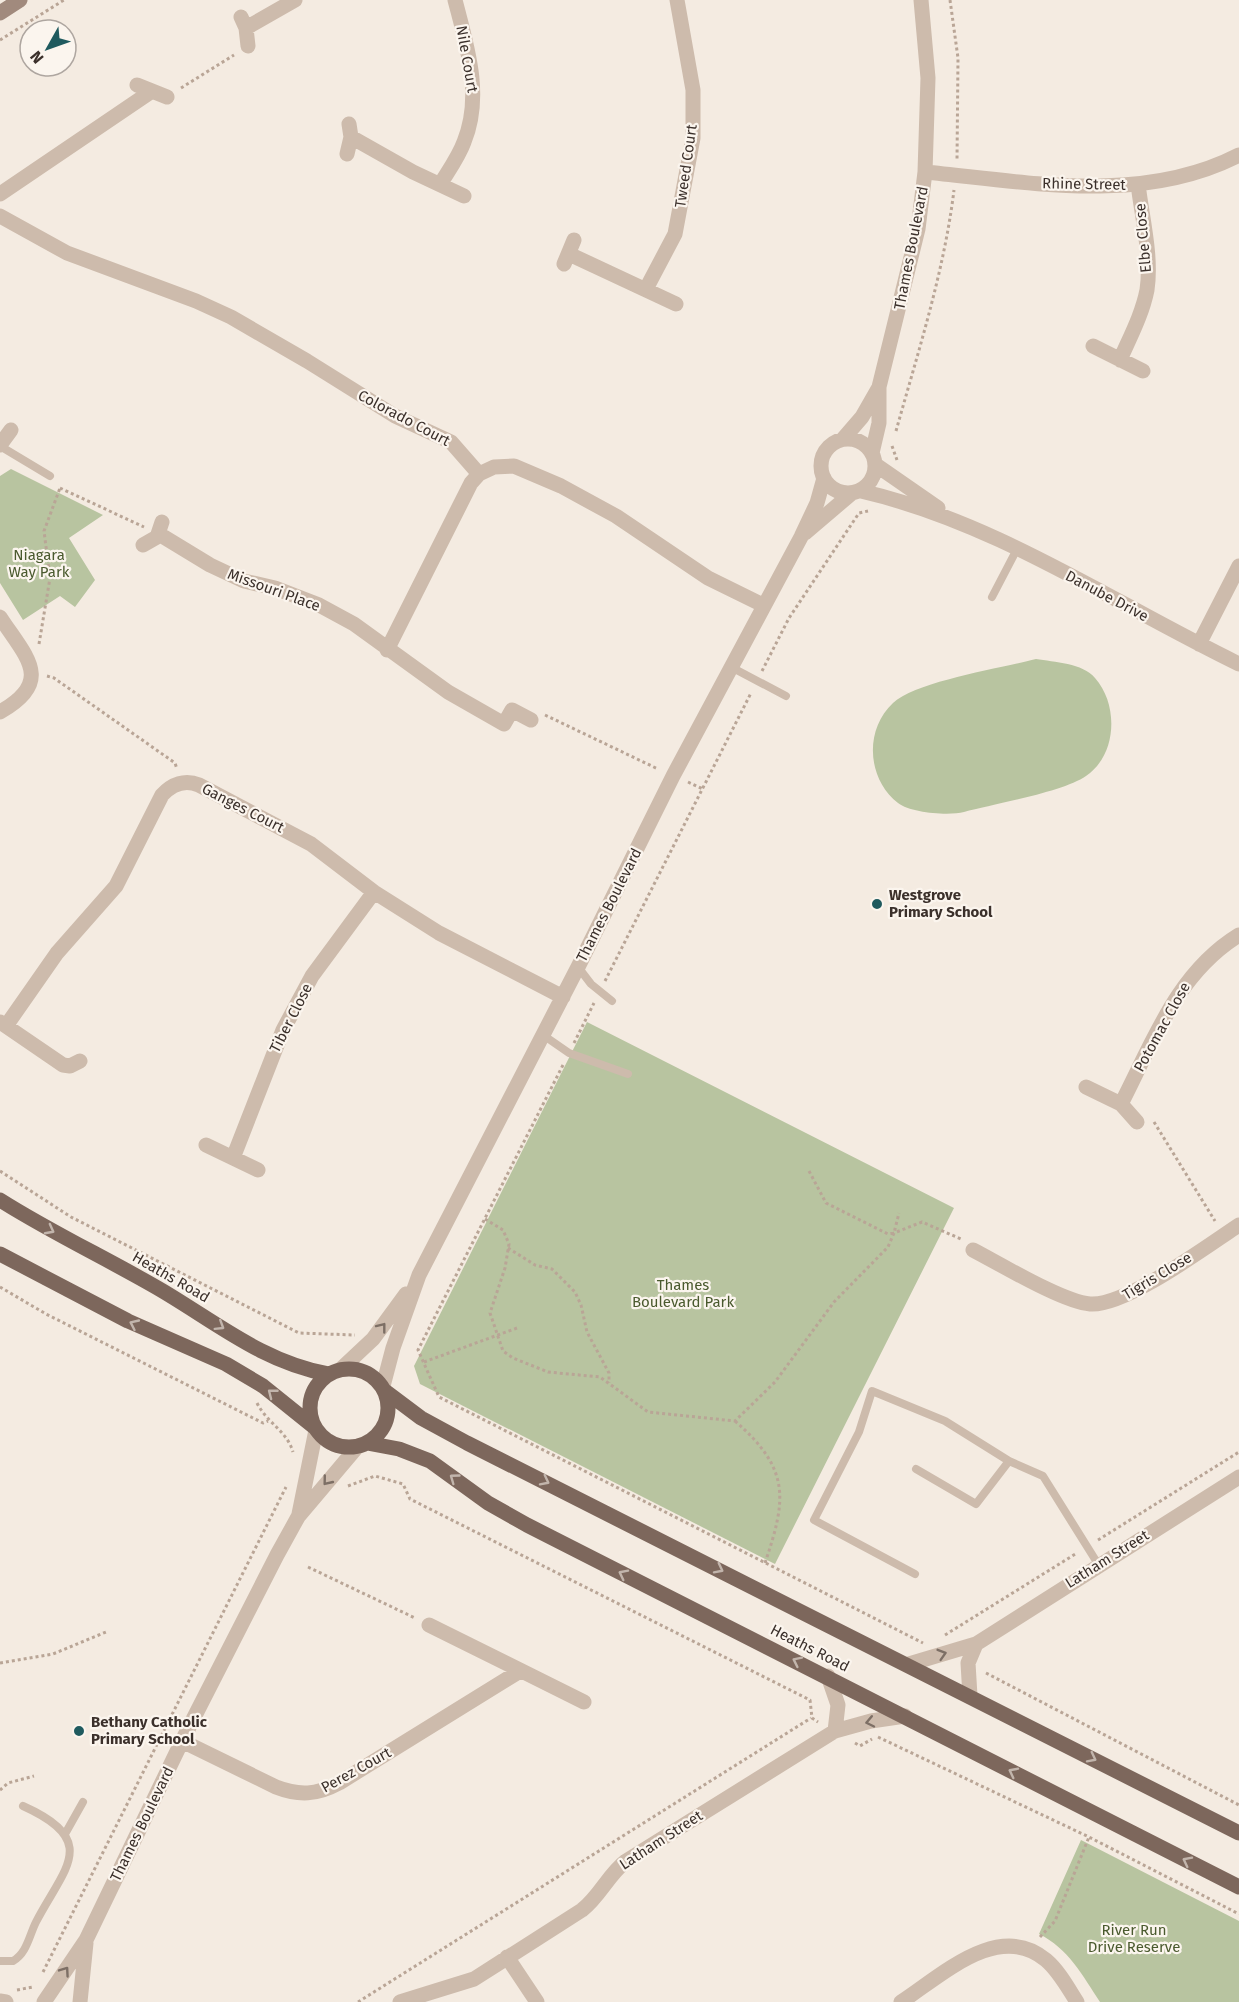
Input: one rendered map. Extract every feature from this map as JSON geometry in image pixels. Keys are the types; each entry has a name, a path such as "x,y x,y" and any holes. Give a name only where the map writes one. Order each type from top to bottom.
{"main road":[{"path":"0,13 20,0"},
{"name":"Heaths Road","path":"0,1200 160,1289 274,1358 298,1368 335,1371"},
{"path":"0,1254 128,1322 226,1364 263,1386 315,1428 335,1444 362,1445 384,1426 388,1408 384,1388 363,1371 335,1371 319,1382 312,1393 309,1405 315,1428"},
{"name":"Heaths Road","path":"384,1388 421,1418 445,1432 909,1664 1239,1833"},
{"name":"Heaths Road","path":"362,1445 399,1449 430,1461 488,1503 527,1526 828,1676 1239,1887"}],"street":[{"path":"248,46 243,23 295,0"},
{"name":"Nile Court","path":"441,183 464,142 474,106 472,70 455,0"},
{"name":"Tweed Court","path":"646,289 675,234 693,138 693,90 677,0"},
{"name":"Thames Boulevard","path":"874,459 879,423 879,387 915,240 925,172 928,78 921,0"},
{"path":"137,85 167,97"},
{"path":"0,194 152,91"},
{"path":"347,154 350,131 413,172 441,183 464,196"},
{"name":"Rhine Street","path":"925,172 1059,185 1138,184 1185,175 1239,155"},
{"name":"Elbe Close","path":"1120,360 1142,312 1147,288 1147,254 1138,184"},
{"name":"Colorado Court","path":"0,216 67,253 196,301 231,317 395,416 451,442 479,474"},
{"path":"569,252 676,304"},
{"path":"1093,346 1143,371"},
{"name":"Thames Boulevard","path":"843,439 862,417 879,387"},
{"path":"0,445 11,430"},
{"path":"843,439 860,441 874,459 872,480 856,492 836,490 824,478 821,462 823,454 835,442 843,439"},
{"name":"Danube Drive","path":"874,459 974,530"},
{"path":"387,650 471,483 479,474 494,467 514,466 561,486 616,516 708,578 763,605"},
{"name":"Thames Boulevard","path":"384,1388 393,1348 419,1275 563,997 673,776 801,537 818,502 824,478"},
{"name":"Thames Boulevard","path":"801,537 856,492"},
{"name":"Danube Drive","path":"856,492 897,499 1017,549 1239,664"},
{"path":"143,545 161,528"},
{"name":"Missouri Place","path":"161,528 210,565 244,581 275,588 319,605 354,624 448,692 504,724 512,710 534,716"},
{"path":"1198,644 1239,566"},
{"path":"0,617 27,660 31,673 29,688 22,699 0,712"},
{"name":"Ganges Court","path":"80,1061 70,1066 54,1067 3,1024 57,953 116,886 162,795 180,783 199,785 311,844 374,892 439,933 563,997"},
{"name":"Tiber Close","path":"233,1158 283,1030 312,976 374,892"},
{"name":"Potomac Close","path":"1124,1106 1177,994 1206,959 1239,935"},
{"path":"1086,1087 1124,1106 1137,1122"},
{"path":"206,1145 258,1170"},
{"name":"Tigris Close","path":"973,1251 1068,1298 1089,1304 1101,1304 1124,1297 1239,1226"},
{"name":"Thames Boulevard","path":"335,1371 373,1339 419,1275"},
{"name":"Thames Boulevard","path":"298,1517 315,1428"},
{"name":"Thames Boulevard","path":"46,2002 86,1940 182,1741 298,1517 362,1445"},
{"name":"Latham Street","path":"909,1664 976,1644 1098,1564 1239,1477"},
{"path":"429,1625 584,1702"},
{"path":"970,1696 968,1663 976,1644"},
{"name":"Perez Court","path":"182,1741 291,1793 314,1793 339,1783 520,1671"},
{"path":"828,1676 838,1705 835,1731"},
{"name":"Latham Street","path":"400,2002 474,1979 591,1902 614,1872 626,1861 835,1731 871,1721 905,1716"},
{"name":"Thames Boulevard","path":"80,2002 86,1940"},
{"path":"901,2002 984,1950 998,1946 1032,1951 1047,1961 1077,2002"},
{"path":"507,1957 537,2002"},
{"path":"0,2001 10,1999"},
{"path":"46,2002 59,2002"}],"lane":[{"path":"0,445 50,476"},
{"path":"992,597 1017,549"},
{"path":"731,668 786,696"},
{"path":"578,967 591,984 612,1001"},
{"path":"543,1035 569,1053 628,1074"},
{"path":"915,1574 814,1520 859,1432 872,1391 945,1421 1009,1461 1043,1476 1098,1564"},
{"path":"916,1469 976,1504 1009,1461"},
{"path":"65,1834 83,1802"},
{"path":"0,1961 13,1961 24,1952 36,1921 63,1879 70,1852 65,1834 49,1817 23,1806"}],"path":[{"path":"0,40 64,0"},
{"path":"167,97 248,46"},
{"path":"50,476 60,488 161,528"},
{"path":"39,647 50,578 45,531 60,488"},
{"path":"31,673 54,678 175,763 180,783"},
{"path":"534,716 660,771"},
{"path":"681,779 703,789"},
{"path":"1124,1106 1135,1106 1145,1110 1223,1236"},
{"path":"0,1171 71,1216 299,1333 360,1335"},
{"path":"809,1171 826,1203 888,1234 922,1222 954,1235 973,1251"},
{"path":"735,1421 775,1382 834,1302 888,1247 899,1213"},
{"path":"765,1563 780,1515 778,1477 754,1437 735,1421 648,1412 600,1377 548,1372 503,1351 490,1313 505,1268 508,1248 503,1230 485,1219 418,1350 439,1397 765,1563 947,1653"},
{"path":"508,1248 535,1265 552,1269 575,1292 581,1305 587,1332 609,1373 609,1383"},
{"path":"0,1287 46,1314 262,1423 269,1421"},
{"path":"424,1362 518,1328"},
{"path":"257,1401 269,1421 288,1437 294,1456"},
{"path":"348,1486 375,1476 403,1484 410,1499 810,1700 812,1718"},
{"path":"41,1976 290,1479"},
{"path":"308,1567 429,1625"},
{"path":"0,1663 53,1654 106,1632"},
{"path":"968,1663 1239,1805"},
{"path":"812,1718 860,1746 877,1736 1089,1837 1239,1914"},
{"path":"358,2002 812,1718"},
{"path":"0,1790 8,1783 34,1776"},
{"path":"1032,1951 1036,1941 1055,1921 1089,1837"},
{"path":"10,1999 17,1989 33,1988 37,1982"}],"green space":[{"name":"Niagara Way Park","path":"11,469 103,515 69,538 95,580 75,607 60,596 23,620 0,583 0,476"},
{"path":"1036,659 1083,669 1095,678 1103,689 1111,715 1111,729 1104,756 1096,767 1086,776 1061,787 957,813 940,814 912,809 898,803 888,793 875,768 873,754 877,727 893,703 905,695 940,682"},
{"name":"Thames Boulevard Park","path":"587,1022 954,1208 775,1564 420,1384 414,1366"},
{"name":"River Run Drive Reserve","path":"1081,1840 1239,1921 1239,2002 1100,2002 1067,1955 1039,1934"}],"place":[{"name":"Westgrove Primary School","path":"877,904"},
{"name":"Bethany Catholic Primary School","path":"79,1731"}]}
